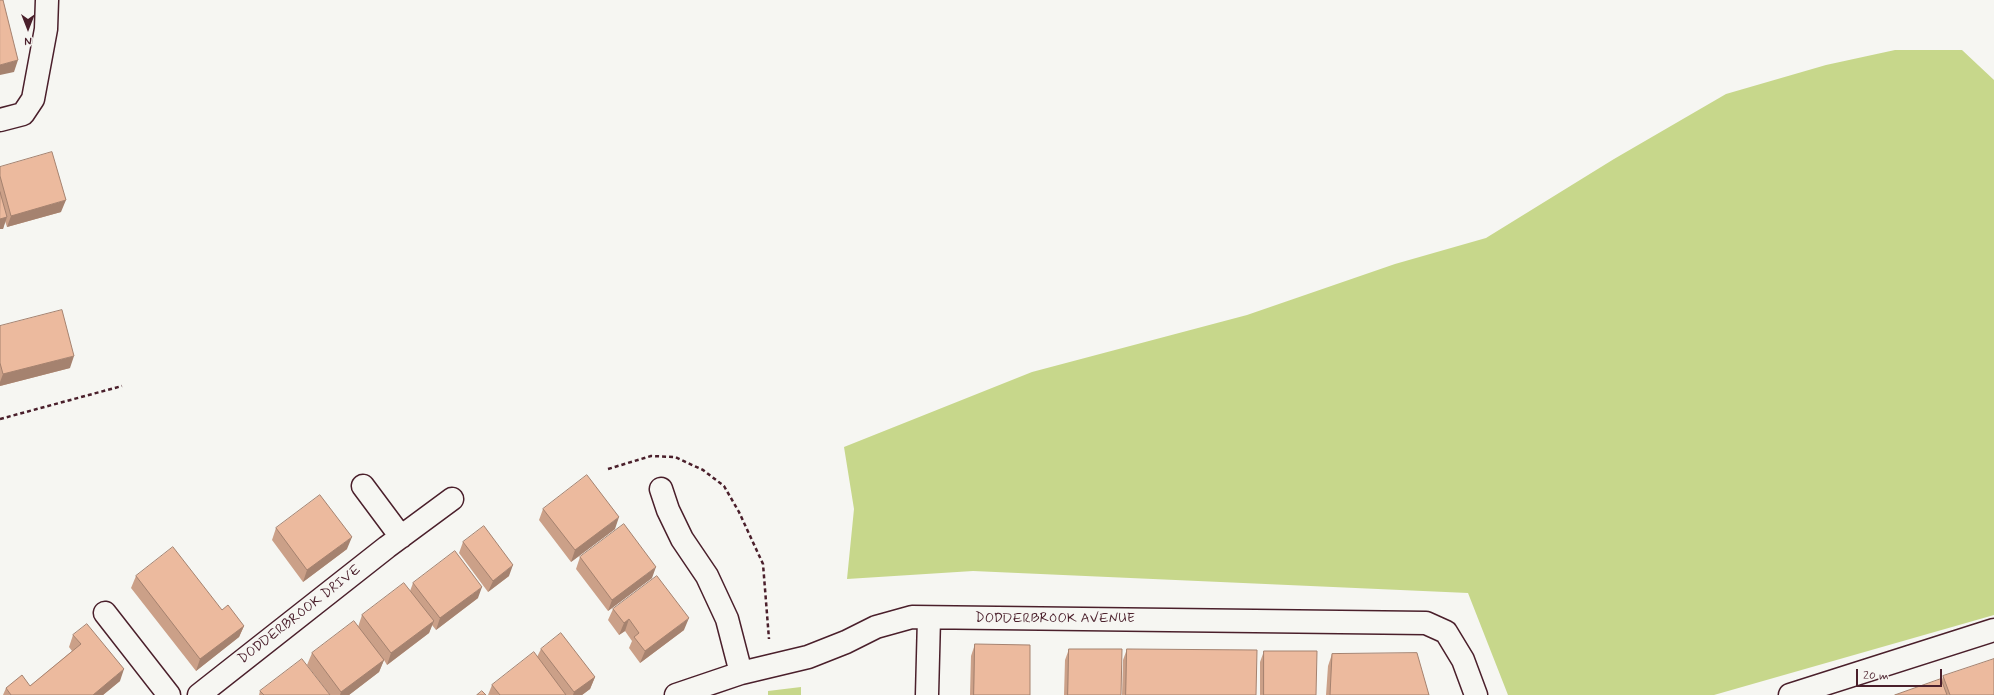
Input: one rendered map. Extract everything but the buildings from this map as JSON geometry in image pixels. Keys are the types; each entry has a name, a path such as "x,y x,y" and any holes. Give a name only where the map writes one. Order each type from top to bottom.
{"street":[{"path":"0,120 23,114 33,99 46,29 47,0"},
{"path":"363,486 401,536"},
{"path":"661,489 668,510 682,539 706,576 727,618 741,673"},
{"name":"DODDERBROOK DRIVE","path":"199,695 401,536 452,499"},
{"path":"105,613 169,695"},
{"name":"DODDERBROOK AVENUE","path":"676,695 741,673 808,657 846,642 876,627 912,617 1426,623 1446,632 1463,660 1476,695"},
{"path":"927,695 929,618"},
{"path":"1790,695 1994,630"}],"path":[{"path":"0,419 122,386"},
{"path":"608,469 651,456 675,457 703,470 724,486 739,512 763,564 769,639"}],"green space":[{"path":"1895,50 1962,50 1994,80 1994,615 1714,695 1508,695 1468,593 973,571 847,579 854,509 844,447 1032,372 1247,315 1395,264 1486,238 1614,159 1726,94 1826,65"},
{"path":"801,687 801,695 768,695 768,691"}]}
